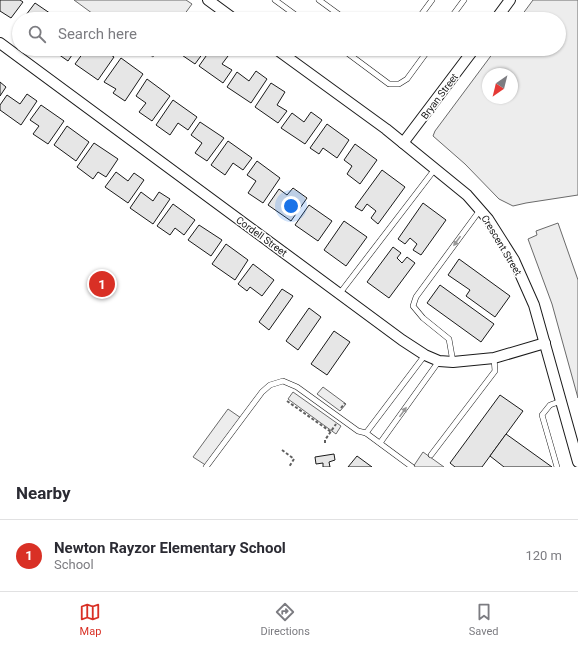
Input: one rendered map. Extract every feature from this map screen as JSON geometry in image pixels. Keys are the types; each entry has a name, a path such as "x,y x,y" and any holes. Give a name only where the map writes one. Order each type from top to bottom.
{"street":[{"path":"208,0 224,12"},
{"path":"501,12 510,0"},
{"name":"Cordell Street","path":"0,43 12,52"},
{"name":"Cordell Street","path":"18,56 402,340 425,355 439,361 453,362 494,358 545,343"},
{"name":"Crescent Street","path":"286,56 386,129 467,195 488,219 521,275 534,305 578,462"},
{"name":"Bryan Street","path":"403,144 469,56"}],"lane":[{"path":"275,0 291,12"},
{"path":"319,0 335,12"},
{"path":"423,12 432,0"},
{"path":"455,12 464,0"},
{"path":"351,56 389,84 399,84 407,79 424,56"},
{"path":"340,293 435,169"},
{"path":"453,362 449,339 423,318 413,306 416,297 480,210"},
{"path":"366,433 425,355"},
{"path":"431,455 495,371 494,358"},
{"path":"380,443 439,361"},
{"path":"206,467 262,392 270,385 283,381 297,387 358,431 366,433 412,467"},
{"path":"557,467 542,415 550,405 561,401"}],"path":[{"path":"287,401 331,431 325,440 325,443"},
{"path":"282,450 294,459 288,467"}],"shaded area":[{"path":"74,0 186,0 192,4 186,12 90,12"},
{"path":"533,0 578,0 578,195 513,206 499,199 465,164 433,136 435,131 491,56 566,56 566,12 524,12"},
{"path":"558,223 578,280 578,398 552,304 528,239 537,235 536,231"},
{"path":"323,387 346,404 340,411 317,394"},
{"path":"293,392 341,426 336,434 288,399"},
{"path":"228,409 241,418 207,466 193,457"},
{"path":"423,452 444,467 413,467"}],"building":[{"path":"0,0 20,0 23,2 16,12 12,12 11,18 0,11"},
{"path":"35,3 48,12 28,12"},
{"path":"61,56 71,56 68,61"},
{"path":"81,56 114,57 98,80 75,64"},
{"path":"183,56 201,56 195,64"},
{"path":"206,56 228,56 222,64 232,70 223,83 199,66"},
{"path":"121,58 143,74 125,101 113,93 116,89 104,82"},
{"path":"256,71 267,79 251,103 227,87 237,72 249,81"},
{"path":"147,79 170,96 152,121 139,112 146,103 136,96"},
{"path":"0,82 6,87 0,96"},
{"path":"271,83 285,92 277,105 287,111 278,123 255,107"},
{"path":"27,94 37,101 21,125 0,110 0,105 7,95 20,104"},
{"path":"173,100 197,117 188,130 178,123 170,135 156,125"},
{"path":"41,105 64,121 48,144 33,134 39,126 30,120"},
{"path":"311,112 322,120 305,144 281,128 292,113 304,122"},
{"path":"200,122 224,138 207,161 195,153 202,143 191,135"},
{"path":"327,124 349,140 337,158 323,148 319,154 310,148"},
{"path":"67,126 89,142 76,161 54,145"},
{"path":"228,141 252,158 243,170 233,163 225,175 211,165"},
{"path":"94,143 118,159 106,177 98,172 93,179 77,167"},
{"path":"355,144 377,160 360,184 347,174 352,166 344,160"},
{"path":"257,161 280,178 263,203 248,193 256,181 247,175"},
{"path":"382,170 405,187 378,224 371,218 376,211 367,204 362,211 355,207"},
{"path":"116,172 128,181 134,173 144,180 128,203 105,187"},
{"path":"293,188 307,198 291,221 268,205 279,189 287,195"},
{"path":"141,192 153,201 159,192 170,199 153,224 130,208"},
{"path":"423,203 446,220 421,255 413,250 417,244 410,238 405,244 398,239"},
{"path":"173,204 195,220 184,235 175,228 170,235 157,226"},
{"path":"309,205 332,221 318,241 295,225"},
{"path":"344,221 367,237 346,266 324,250"},
{"path":"199,225 222,240 211,256 188,240"},
{"path":"226,244 248,260 235,280 212,264"},
{"path":"393,247 401,253 397,258 402,263 407,257 415,263 389,298 367,282"},
{"path":"459,259 510,296 495,317 466,296 470,290 448,275"},
{"path":"253,264 274,280 262,296 250,287 247,291 238,284"},
{"path":"440,285 494,324 481,342 427,303"},
{"path":"282,289 293,296 269,330 259,322"},
{"path":"309,308 321,317 298,350 286,341"},
{"path":"334,331 350,342 327,375 311,364"},
{"path":"500,395 523,411 482,467 455,467 450,463"},
{"path":"506,434 552,467 504,467 490,456"},
{"path":"334,454 335,460 329,462 330,467 323,467 323,463 316,464 315,457"},
{"path":"357,456 372,467 348,467"}],"place":[{"name":"Newton Rayzor Elementary School","path":"102,284"}]}
